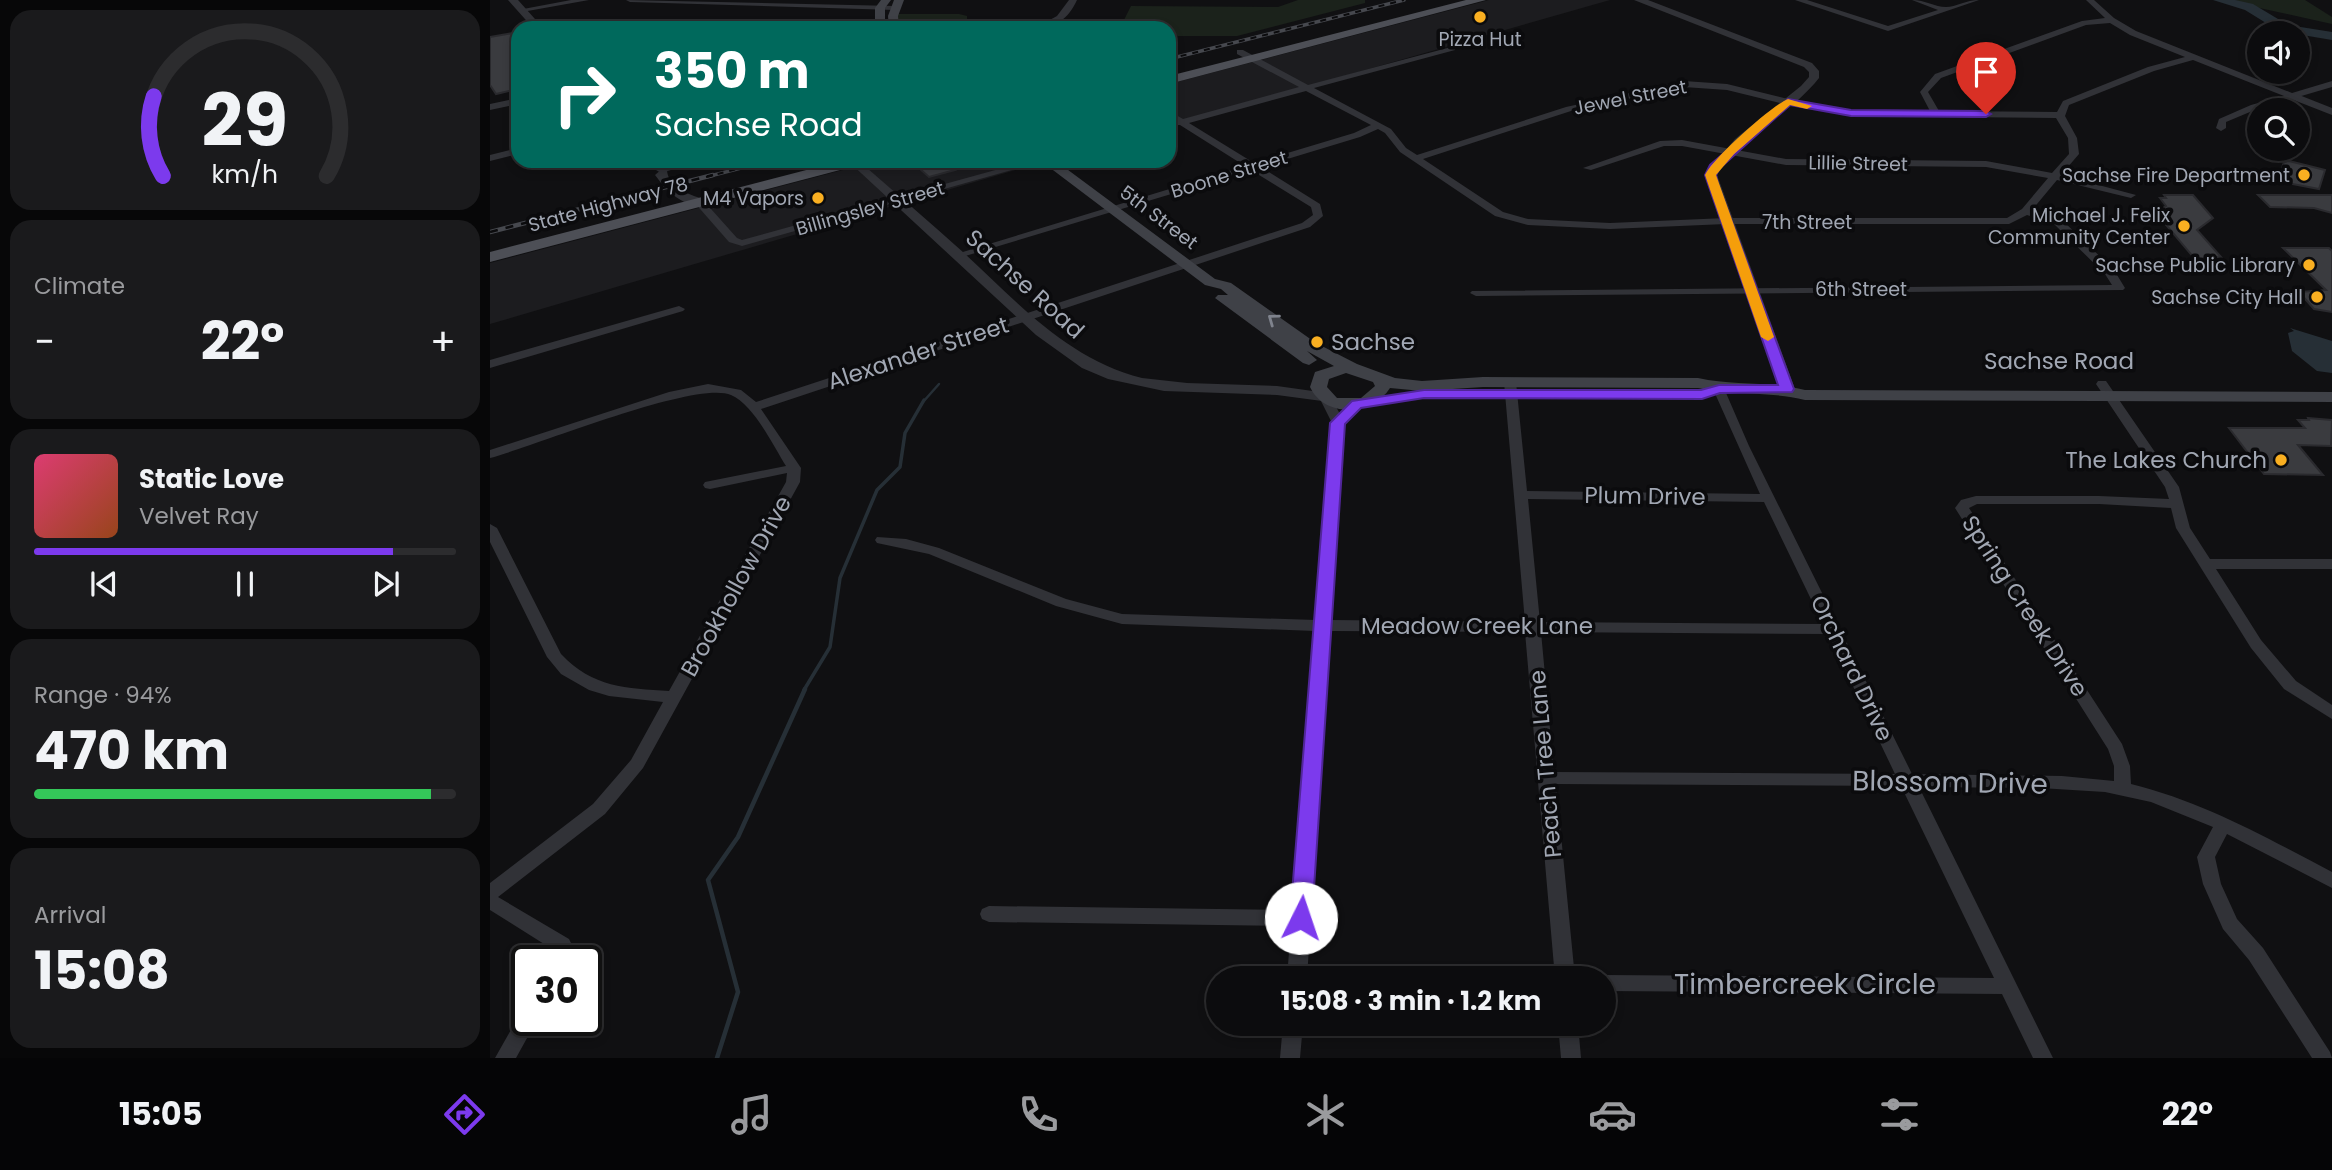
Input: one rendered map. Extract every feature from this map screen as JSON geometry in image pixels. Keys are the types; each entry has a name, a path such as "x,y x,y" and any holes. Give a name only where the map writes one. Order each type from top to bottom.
{"main road":[{"path":"1176,69 1447,0"},
{"path":"1176,78 1480,0"},
{"path":"882,21 890,4"},
{"path":"1331,30 1343,36"},
{"name":"State Highway 78","path":"490,245 790,168"},
{"name":"State Highway 78","path":"490,257 828,168"},
{"name":"5th Street","path":"1058,168 1210,282 1226,286 1310,346 1352,368 1369,371 1381,380"},
{"name":"5th Street","path":"1210,282 1212,290 1259,327 1315,364 1322,388"},
{"path":"1322,388 1352,368"},
{"path":"1363,403 1381,392 1381,380"},
{"name":"Sachse Road","path":"1381,380 1403,385 1702,394 1719,389 1787,389 1805,395 2332,386"},
{"name":"Sachse Road","path":"1322,388 1346,405 1424,394 1511,388"},
{"name":"Sachse Road","path":"2106,390 2332,397"}],"street":[{"path":"513,0 532,21"},
{"path":"522,10 585,0"},
{"path":"630,0 890,4"},
{"path":"1058,21 1067,13 1073,0"},
{"path":"1639,0 1808,65 1814,71 1814,78 1714,167 1711,175 1787,389"},
{"path":"1800,0 1888,29 1975,0"},
{"path":"1916,0 1946,10"},
{"path":"2090,0 2111,20 2152,42 2332,112"},
{"path":"1936,114 1924,92 1938,76 2085,23 2111,20"},
{"path":"1176,123 1451,48"},
{"name":"7th Street","path":"1240,52 1388,131 1403,150 1499,214 1528,222 1609,226 1726,221 1982,223 2009,221 2026,211"},
{"path":"2026,211 2074,154 2074,137 2060,121 2059,115 2066,103 2151,69 2193,57"},
{"name":"Jewel Street","path":"1416,158 1569,109 1684,84 1727,87 1788,102 1851,113 2059,115"},
{"path":"2221,128 2222,121 2254,107 2332,85"},
{"path":"490,107 511,102"},
{"path":"1176,118 1252,166"},
{"name":"Boone Street","path":"958,255 1357,135 1377,126"},
{"name":"Lillie Street","path":"1588,168 1663,143 1682,143 1808,163 1986,164 2131,195"},
{"path":"490,158 511,153"},
{"name":"Alexander Street","path":"754,407 1306,225 1318,216 1316,206 1252,166"},
{"path":"659,168 675,193 699,202"},
{"name":"Sachse Road","path":"862,168 1025,318 1082,364 1142,383 1277,390 1322,388"},
{"name":"Billingsley Street","path":"699,202 733,240 742,243 1014,168"},
{"name":"6th Street","path":"1476,293 2119,288 2110,272 2058,222 2026,211"},
{"path":"490,364 679,309"},
{"path":"1298,966 1338,423 1322,388"},
{"name":"Peach Tree Lane","path":"1511,388 1564,966"},
{"name":"Brookhollow Drive","path":"490,454 695,390 722,389 737,394 754,407 793,468 793,482 637,764 598,809 490,893"},
{"name":"Orchard Drive","path":"1719,389 1906,780 2043,1058"},
{"path":"2106,390 2172,487 2183,528 2256,644 2290,685 2332,713"},
{"path":"1338,423 1363,403"},
{"path":"710,485 793,468"},
{"name":"Plum Drive","path":"1521,495 1770,498"},
{"name":"Spring Creek Drive","path":"2123,788 2122,766 2116,748 1962,508 1966,503 1976,500 2099,500 2178,504"},
{"path":"490,528 555,657 567,673 589,686 675,697"},
{"name":"Meadow Creek Lane","path":"882,540 934,551 1061,603 1122,619 1250,625 1833,629"},
{"path":"2205,564 2332,564"},
{"name":"Blossom Drive","path":"1547,778 1906,780 2086,784 2123,788 2162,799 2224,824 2332,881"},
{"path":"2224,824 2206,857 2212,884 2230,925 2256,954 2323,1058"},
{"path":"490,901 562,945"},
{"path":"989,914 1301,918"},
{"name":"Timbercreek Circle","path":"1616,983 2007,986"},
{"path":"505,1058 518,1036"},
{"path":"1290,1058 1292,1036"},
{"path":"1570,1036 1571,1058"}],"shaded area":[{"path":"1298,0 1365,0 1365,3 1237,36 1176,37 1176,21 1124,21 1131,6 1278,7"},
{"path":"1489,0 1610,0 1176,124 1176,82"},
{"path":"2223,0 2305,0 2332,17 2332,24"},
{"path":"898,14 967,16 967,21 898,21"},
{"path":"850,168 1022,168 490,324 490,263"},
{"path":"2290,328 2332,341 2332,373 2317,371 2292,351 2288,333 2294,331"}],"building":[{"path":"511,33 511,91 496,94 490,85 490,37"},
{"name":"Sachse Fire Department","path":"2284,162 2325,170 2319,189 2277,181"},
{"path":"919,168 955,170 929,177"},
{"name":"Michael J. Felix Community Center","path":"2164,195 2193,195 2213,218 2197,230 2221,257 2195,259 2156,213 2166,206 2160,198 2166,198"},
{"path":"2258,195 2332,195 2332,213 2314,208 2270,207"},
{"name":"Sachse Public Library","path":"2283,248 2329,248 2332,251 2332,312 2314,309 2299,292 2326,290"},
{"name":"The Lakes Church","path":"2308,418 2332,420 2331,446 2298,445 2323,475 2264,474 2229,428 2305,428 2298,420 2309,420"}],"waterway":[{"path":"2219,0 2249,7 2284,28 2332,36"},
{"path":"923,402 939,384"},
{"path":"804,690 830,647 840,578 877,490 900,467 905,433 924,400"},
{"path":"717,1058 738,992 708,880 738,837 805,689"}],"railway":[{"path":"1176,57 1404,0"},
{"path":"706,177 741,168"},
{"path":"490,232 713,175"}],"slow traffic":[{"path":"1768,337 1711,175 1714,167 1788,102 1807,106"}],"place":[{"name":"Pizza Hut","path":"1480,17"},
{"name":"Sachse Fire Department","path":"2304,175"},
{"name":"M4 Vapors","path":"818,198"},
{"name":"Michael J. Felix Community Center","path":"2184,226"},
{"name":"Sachse Public Library","path":"2309,265"},
{"name":"Sachse City Hall","path":"2317,297"},
{"name":"Sachse","path":"1317,342"},
{"name":"The Lakes Church","path":"2281,460"}],"route":[{"path":"1301,918 1338,423 1346,413 1357,404 1424,394 1702,394 1719,389 1787,389 1712,184 1714,167 1788,102 1851,113 1986,114"}]}
